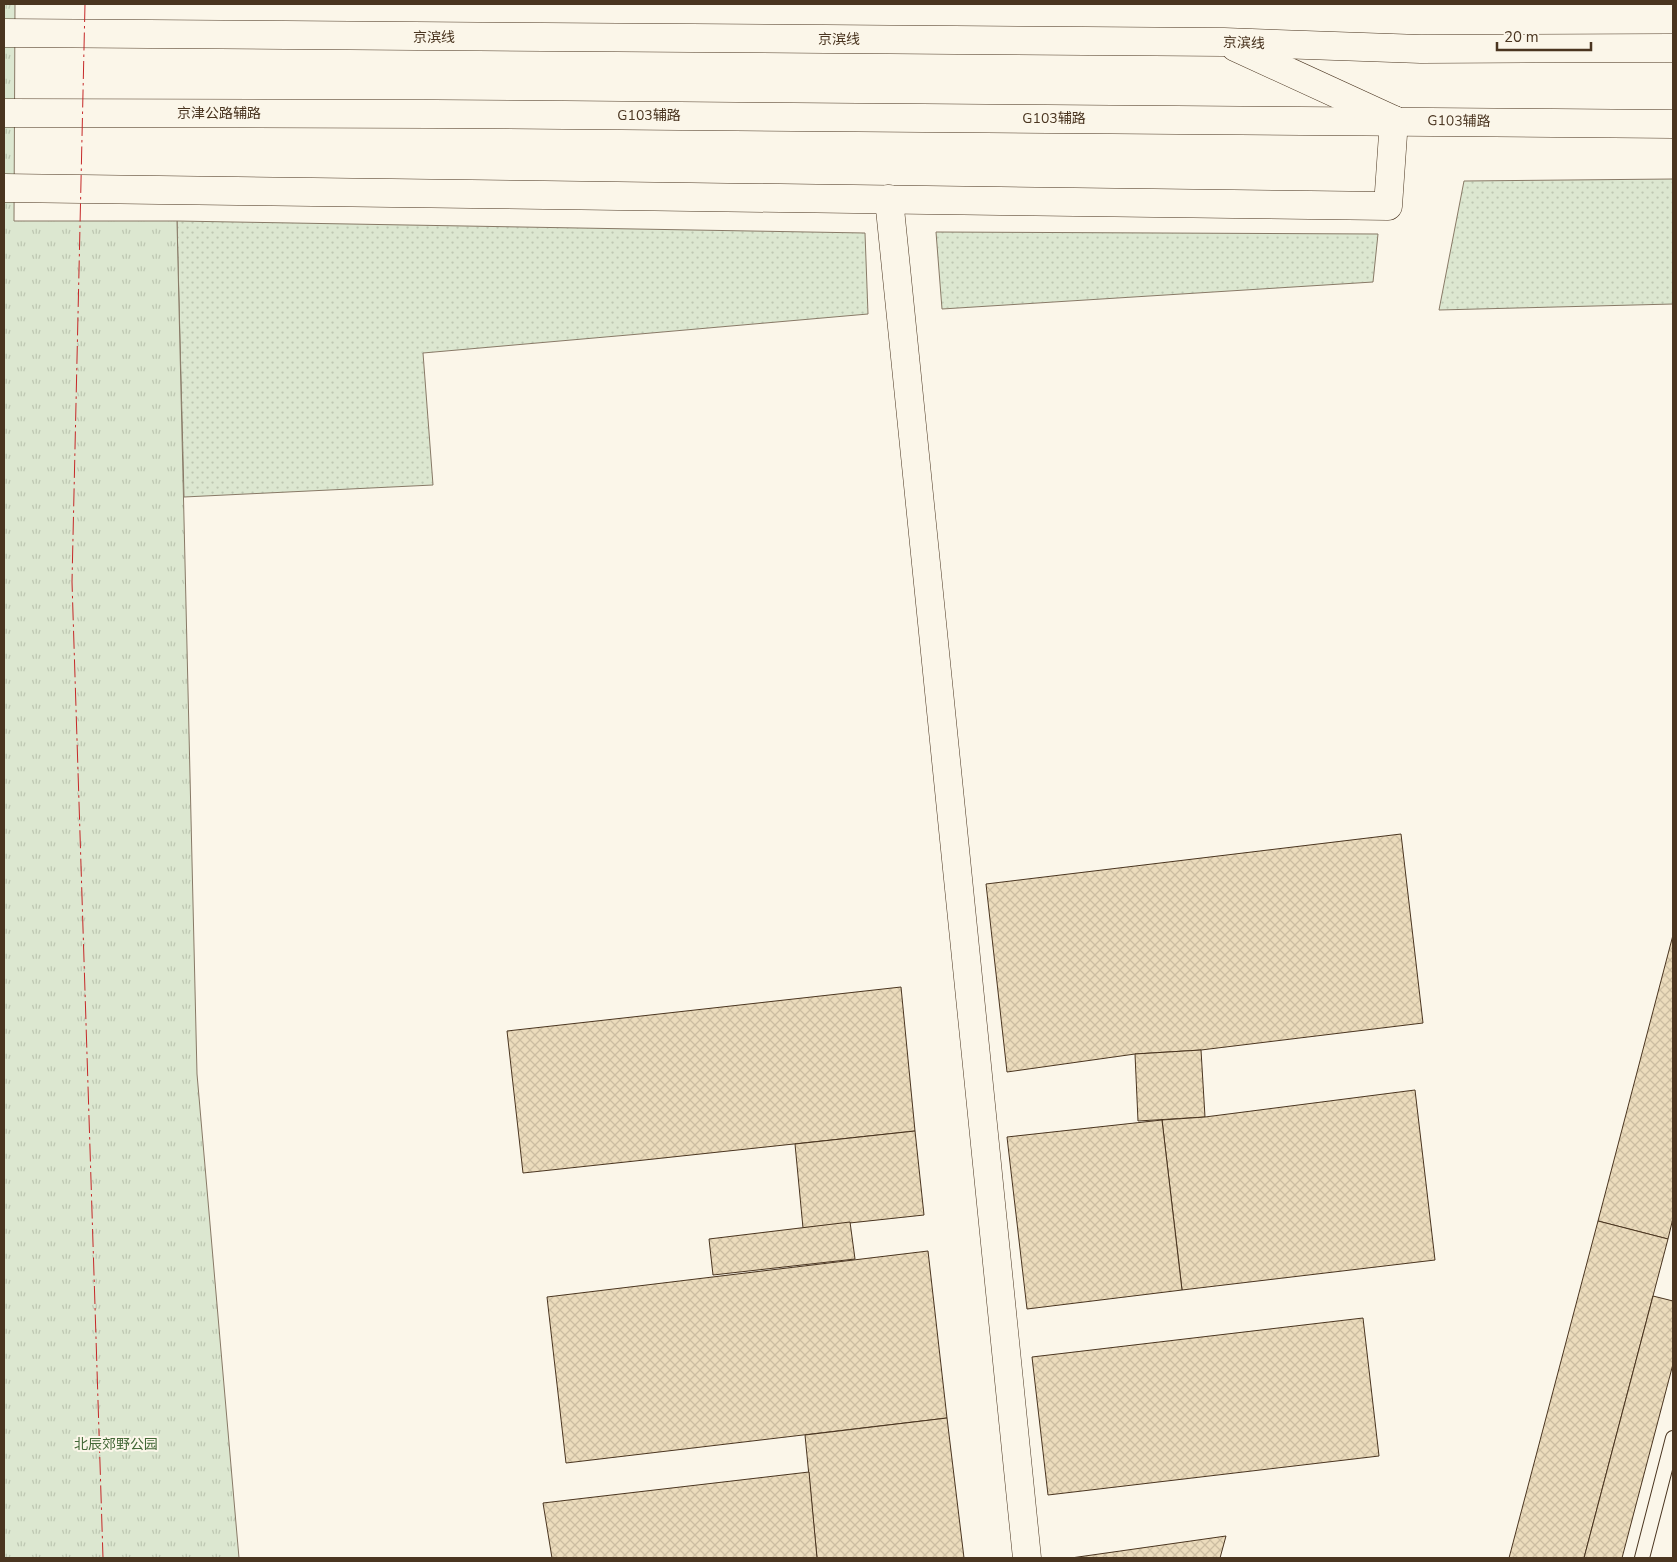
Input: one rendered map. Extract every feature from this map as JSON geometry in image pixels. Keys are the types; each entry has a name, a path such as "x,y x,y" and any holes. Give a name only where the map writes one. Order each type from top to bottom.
{"main road":[{"name":"京滨线","path":"4,33 1224,42 1421,49 1673,48"},
{"path":"4,188 1388,206 1394,120 1224,42"},
{"name":"京津公路辅路","path":"4,113 434,114"},
{"name":"G103辅路","path":"434,114 1394,120 1673,124"},
{"path":"889,199 1026,1558"}],"lane":[{"path":"1642,1558 1673,1438"}],"green space":[{"name":"北辰郊野公园","path":"4,4 15,4 14,221 177,221 197,1074 239,1558 4,1558"},
{"path":"1673,179 1673,304 1439,310 1464,181"},
{"path":"177,221 865,233 868,314 423,353 433,485 184,497"},
{"path":"936,232 1378,234 1373,282 942,309"}],"building":[{"path":"1401,834 1423,1023 1201,1050 1135,1054 1007,1072 986,884"},
{"path":"1673,935 1673,1218 1668,1239 1598,1221"},
{"path":"901,987 915,1131 523,1173 507,1031"},
{"path":"1201,1050 1205,1117 1138,1121 1135,1054"},
{"path":"1415,1090 1435,1260 1182,1290 1162,1120 1205,1117"},
{"path":"1162,1120 1182,1290 1027,1309 1007,1137"},
{"path":"915,1131 924,1215 803,1228 795,1144"},
{"path":"1598,1221 1668,1239 1584,1558 1509,1558"},
{"path":"850,1222 855,1259 713,1275 709,1239"},
{"path":"928,1251 947,1418 566,1463 547,1297"},
{"path":"1653,1296 1673,1301 1673,1364 1622,1558 1584,1558"},
{"path":"1363,1318 1379,1456 1048,1495 1032,1357"},
{"path":"947,1418 964,1558 817,1558 805,1435"},
{"path":"809,1472 817,1558 552,1558 543,1503"},
{"path":"1226,1536 1220,1558 1071,1558"}],"power":[{"path":"85,4 72,582 103,1558"}]}
